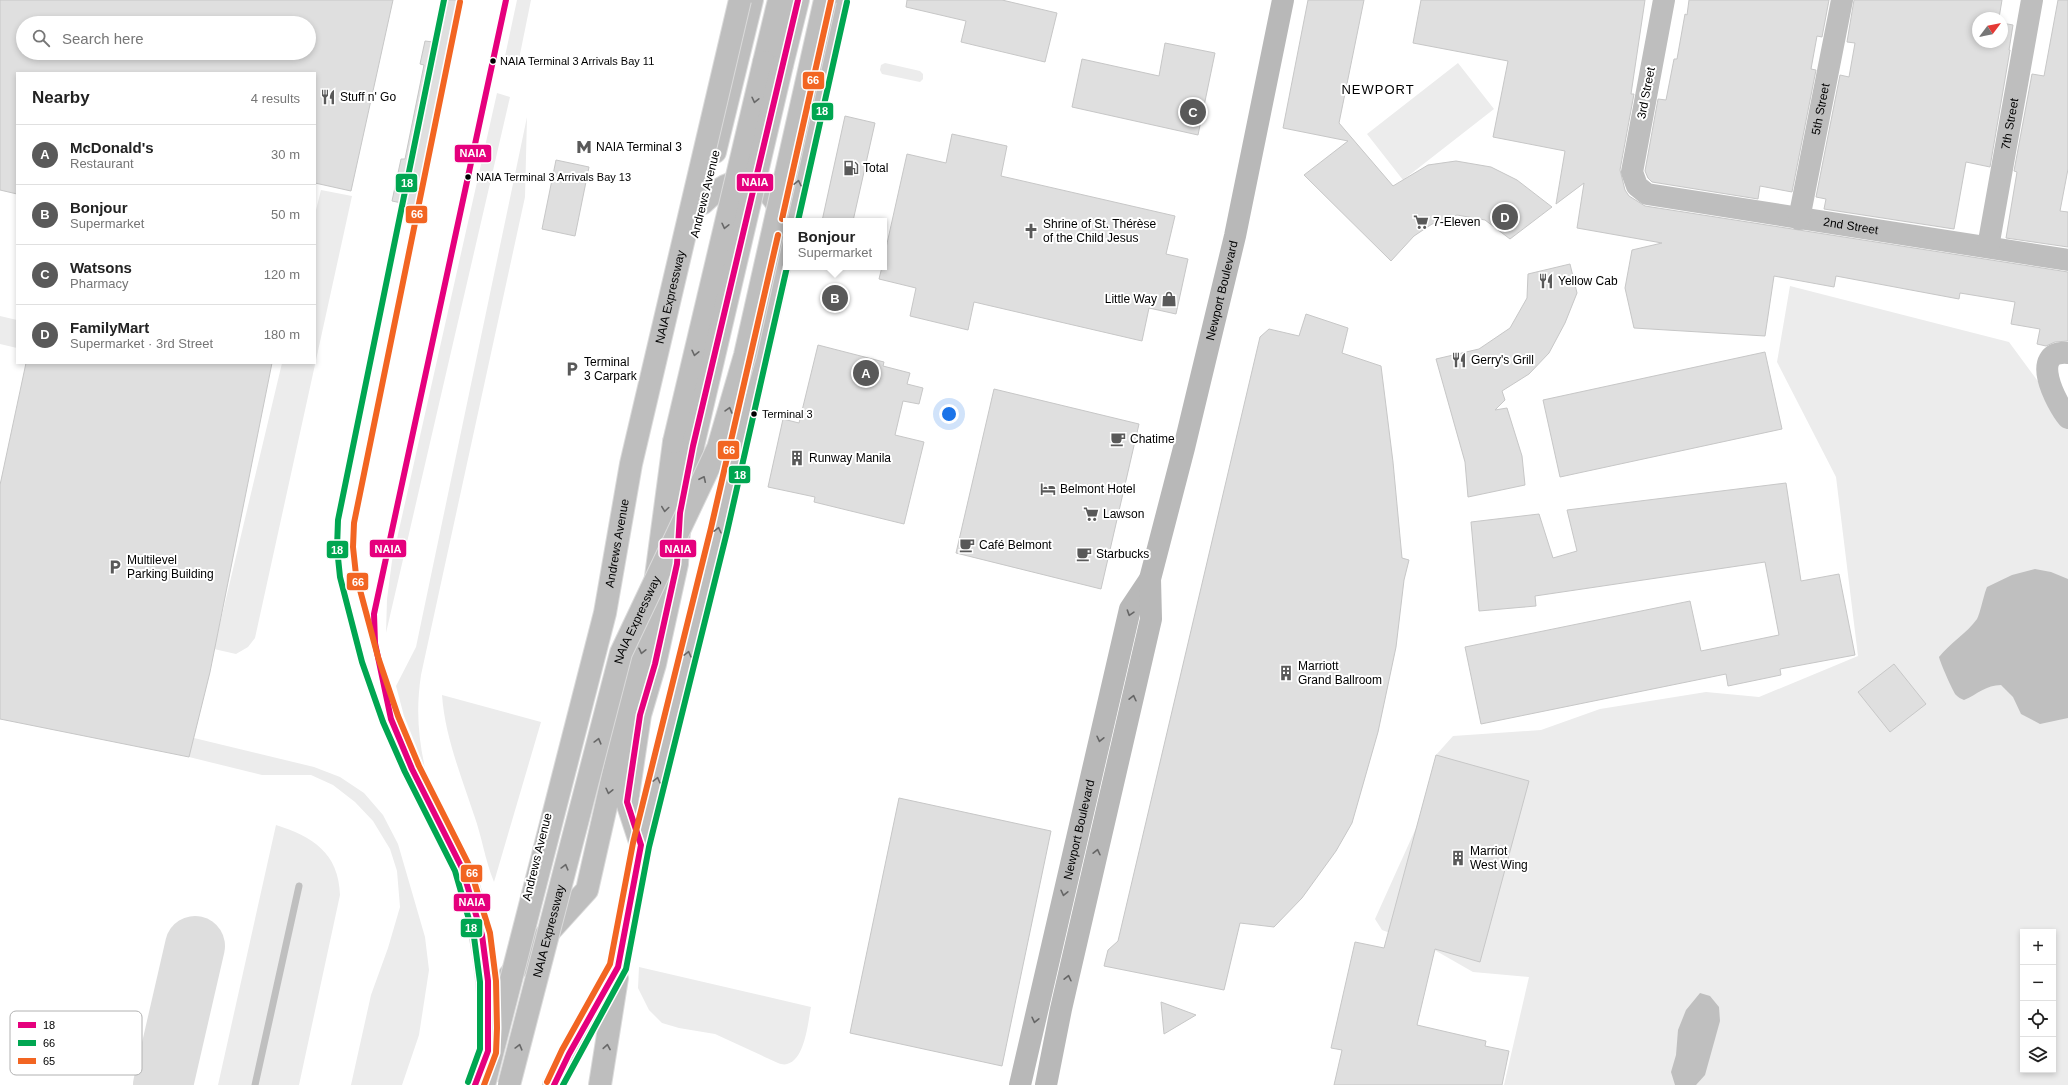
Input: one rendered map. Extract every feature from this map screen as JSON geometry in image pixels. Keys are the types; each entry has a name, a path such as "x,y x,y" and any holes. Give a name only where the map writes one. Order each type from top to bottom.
{"main road":[{"name":"NAIA Expressway","path":"484,1085 605,613 631,464 740,0"},
{"name":"Andrews Avenue","path":"475,1085 488,1051 507,977 752,0"},
{"path":"768,21 773,0"},
{"path":"507,977 587,890 653,599 684,444 779,0"},
{"path":"641,845 627,802 640,715 656,664 677,564 684,444 798,0"},
{"name":"NAIA Expressway","path":"509,1085 621,653 718,448 745,355 825,0"},
{"path":"790,218 839,0"},
{"name":"3rd Street","path":"1637,186 1632,172 1664,0"},
{"name":"5th Street","path":"1799,219 1842,0"},
{"name":"7th Street","path":"1988,247 2032,0"},
{"path":"702,203 724,185 734,182 756,183 766,190 787,218"},
{"name":"2nd Street","path":"1637,186 1647,194 2068,260"},
{"path":"600,1085 618,967 641,845 719,530 783,250"},
{"path":"2060,354 2047,369 2049,384 2059,407 2068,418"},
{"path":"462,868 476,912 486,958 490,1004 488,1051"},
{"path":"554,1085 569,1054 618,967"}],"street":[{"name":"Newport Boulevard","path":"1046,1085 1061,1009 1151,619 1150,579 1184,448 1235,236 1283,0"},
{"name":"Newport Boulevard","path":"1020,1085 1130,609 1150,579"}],"shaded area":[{"path":"517,0 531,0 518,64 504,61"},
{"path":"885,63 920,71 923,74 923,79 920,82 882,74 880,70 881,65"},
{"path":"1458,63 1494,109 1403,180 1367,134"},
{"path":"497,93 510,97 386,633 387,599 392,561"},
{"path":"527,117 525,197 421,675 418,722 425,768 404,716 396,686 416,647"},
{"path":"321,190 352,196 316,360 316,210"},
{"path":"1790,286 2009,342 2068,422 2068,1085 1504,1085 1529,977 1473,972 1431,948 1382,930 1375,919 1425,808 1436,755 1453,736 1541,730 1600,709 1706,692 1759,697 1858,656 1836,477 1777,362"},
{"path":"0,316 16,320 16,348 0,344"},
{"path":"282,364 315,364 255,638 248,647 236,654 214,649"},
{"path":"2035,569 2051,572 2068,579 2068,718 2040,724 2021,714 2013,697 2001,685 1986,688 1964,700 1960,698 1956,695 1952,688 1939,657 1977,619 1987,587 2012,575"},
{"path":"442,695 541,722 494,882 477,823 450,741 446,726"},
{"path":"194,738 314,767 340,777 364,793 383,815 398,844 425,937 429,970 419,1035 402,1085 351,1085 371,995 388,948 400,907 397,871 390,849 373,821 355,802 333,785 311,775 262,775 189,757"},
{"path":"276,825 301,835 321,848 329,857 335,868 340,895 299,1085 218,1085"},
{"path":"639,967 811,1007 805,1040 798,1056 793,1061 786,1064 781,1064 715,1034 679,1028 662,1023 649,1010 638,988"},
{"path":"1700,993 1710,996 1719,1007 1720,1021 1705,1075 1696,1085 1675,1085 1671,1072 1676,1055 1678,1030 1686,1010"}],"building":[{"path":"0,0 393,0 351,191 316,183 316,72 16,72 16,194 0,190"},
{"path":"442,0 460,0 416,206 392,201 401,159 405,159 424,65 420,64 425,41 433,42"},
{"path":"907,0 1002,0 1057,13 1045,62 961,42 966,21 906,7"},
{"path":"1308,0 1364,0 1339,123 1393,186 1428,165 1456,161 1491,167 1517,180 1552,207 1510,239 1485,220 1457,215 1432,224 1414,236 1391,261 1304,175 1348,141 1283,128"},
{"path":"1421,0 1645,0 1631,94 1634,94 1620,170 1625,190 1629,196 1645,206 2068,272 2068,341 2055,342 2046,346 2037,344 2040,329 2011,324 2015,302 1960,293 1959,299 1836,276 1834,287 1774,276 1765,336 1634,328 1625,288 1632,250 1662,243 1577,228 1584,183 1556,204 1565,151 1493,137 1508,61 1413,43"},
{"path":"1689,0 1829,0 1822,37 1817,36 1811,69 1816,70 1792,192 1760,186 1758,199 1652,182 1648,178 1645,171 1658,99 1666,100 1674,59 1677,59"},
{"path":"1854,0 2002,0 2000,12 1972,12 1972,48 2008,48 2008,24 2013,25 1990,167 1966,162 1954,229 1824,209 1826,199 1816,197 1840,75 1849,77 1855,43 1847,42"},
{"path":"2058,0 2068,0 2068,169 2060,211 2068,212 2068,247 2006,238 2017,172 2014,171 2032,74 2044,76"},
{"path":"1165,43 1215,53 1198,135 1072,107 1082,59 1159,76"},
{"path":"845,116 875,123 854,218 823,218"},
{"name":"Shrine of St. Thérèse of the Child Jesus","path":"952,134 1007,146 1001,176 1175,216 1166,254 1188,259 1176,314 1149,308 1142,341 974,302 968,330 910,316 916,288 879,279 881,270 887,270 887,244 907,154 946,163"},
{"path":"556,160 589,167 575,236 542,229"},
{"path":"1570,264 1577,293 1565,323 1549,353 1529,374 1502,391 1505,400 1495,410 1507,408 1522,456 1525,485 1468,497 1465,462 1436,359 1479,349 1510,328 1527,298 1528,274"},
{"name":"Marriott Grand Ballroom","path":"1306,314 1348,328 1342,353 1381,366 1393,462 1402,558 1409,560 1404,580 1396,647 1378,732 1352,823 1336,851 1302,898 1274,927 1240,923 1224,990 1104,966 1108,950 1118,941 1260,337 1269,329 1299,336"},
{"path":"818,345 884,362 883,366 910,373 907,384 923,388 919,404 903,401 895,435 924,442 904,524 814,502 815,497 768,487 783,419 799,423"},
{"path":"1765,352 1782,429 1560,477 1543,400"},
{"name":"Multilevel Parking Building","path":"26,364 272,364 210,672 189,757 0,719 0,485"},
{"name":"Belmont Hotel","path":"994,389 1139,424 1101,589 956,553"},
{"path":"1786,483 1801,581 1839,574 1855,655 1780,669 1781,675 1728,686 1726,674 1481,724 1465,647 1690,601 1701,651 1779,635 1765,562 1535,596 1536,606 1479,611 1471,522 1539,514 1553,558 1577,551 1567,510"},
{"path":"1894,664 1926,704 1890,732 1858,692"},
{"path":"1436,755 1529,781 1480,962 1435,949 1417,1025 1486,1041 1485,1046 1509,1051 1502,1085 1334,1085 1342,1050 1331,1048 1355,942 1384,948"},
{"path":"899,798 1051,831 1002,1066 850,1033"},
{"path":"1161,1002 1196,1015 1164,1034"}],"waterway":[{"path":"255,1085 299,886"}],"taxiway":[{"path":"163,1085 195,946"}],"transit line":[{"name":"18","path":"444,0 338,520 337,548 340,577 362,662 383,722 405,772 455,871 474,937 480,982 480,1049 468,1082"},
{"name":"NAIA","path":"475,1085 488,1051 488,981 482,935 462,868 412,769 391,719 375,643 374,614 506,0"},
{"name":"NAIA","path":"554,1085 569,1054 618,967 641,845 627,802 640,715 655,664 677,564 680,513 693,446 798,0"},
{"name":"66","path":"782,219 831,0"},
{"name":"66","path":"460,2 354,523 353,547 356,575 378,657 398,716 419,766 469,865 490,933 496,981 497,1028 496,1053 484,1085"},
{"name":"18","path":"799,218 847,2"},
{"name":"66","path":"547,1082 562,1050 610,964 633,843 711,528 778,235"},
{"name":"18","path":"563,1085 626,969 649,847 727,532 786,270"}],"place":[{"name":"NAIA Terminal 3 Arrivals Bay 11","path":"493,61"},
{"name":"Stuff n' Go","path":"328,97"},
{"name":"Watsons","path":"1193,112"},
{"name":"NAIA Terminal 3","path":"584,147"},
{"name":"Total","path":"851,168"},
{"name":"NAIA Terminal 3 Arrivals Bay 13","path":"468,177"},
{"name":"FamilyMart","path":"1505,217"},
{"name":"7-Eleven","path":"1421,222"},
{"name":"Shrine of St. Thérèse of the Child Jesus","path":"1031,231"},
{"name":"Yellow Cab","path":"1546,281"},
{"name":"Bonjour","path":"835,298"},
{"name":"Little Way","path":"1169,299"},
{"name":"Gerry's Grill","path":"1459,360"},
{"name":"Terminal 3 Carpark","path":"572,369"},
{"name":"McDonald's","path":"866,373"},
{"name":"Terminal 3","path":"754,414"},
{"name":"Chatime","path":"1118,439"},
{"name":"Runway Manila","path":"797,458"},
{"name":"Belmont Hotel","path":"1048,489"},
{"name":"Lawson","path":"1091,514"},
{"name":"Café Belmont","path":"967,545"},
{"name":"Starbucks","path":"1084,554"},
{"name":"Multilevel Parking Building","path":"115,567"},
{"name":"Marriott Grand Ballroom","path":"1286,673"},
{"name":"Marriot West Wing","path":"1458,858"}],"district":[{"name":"NEWPORT","path":"1378,89"}]}
